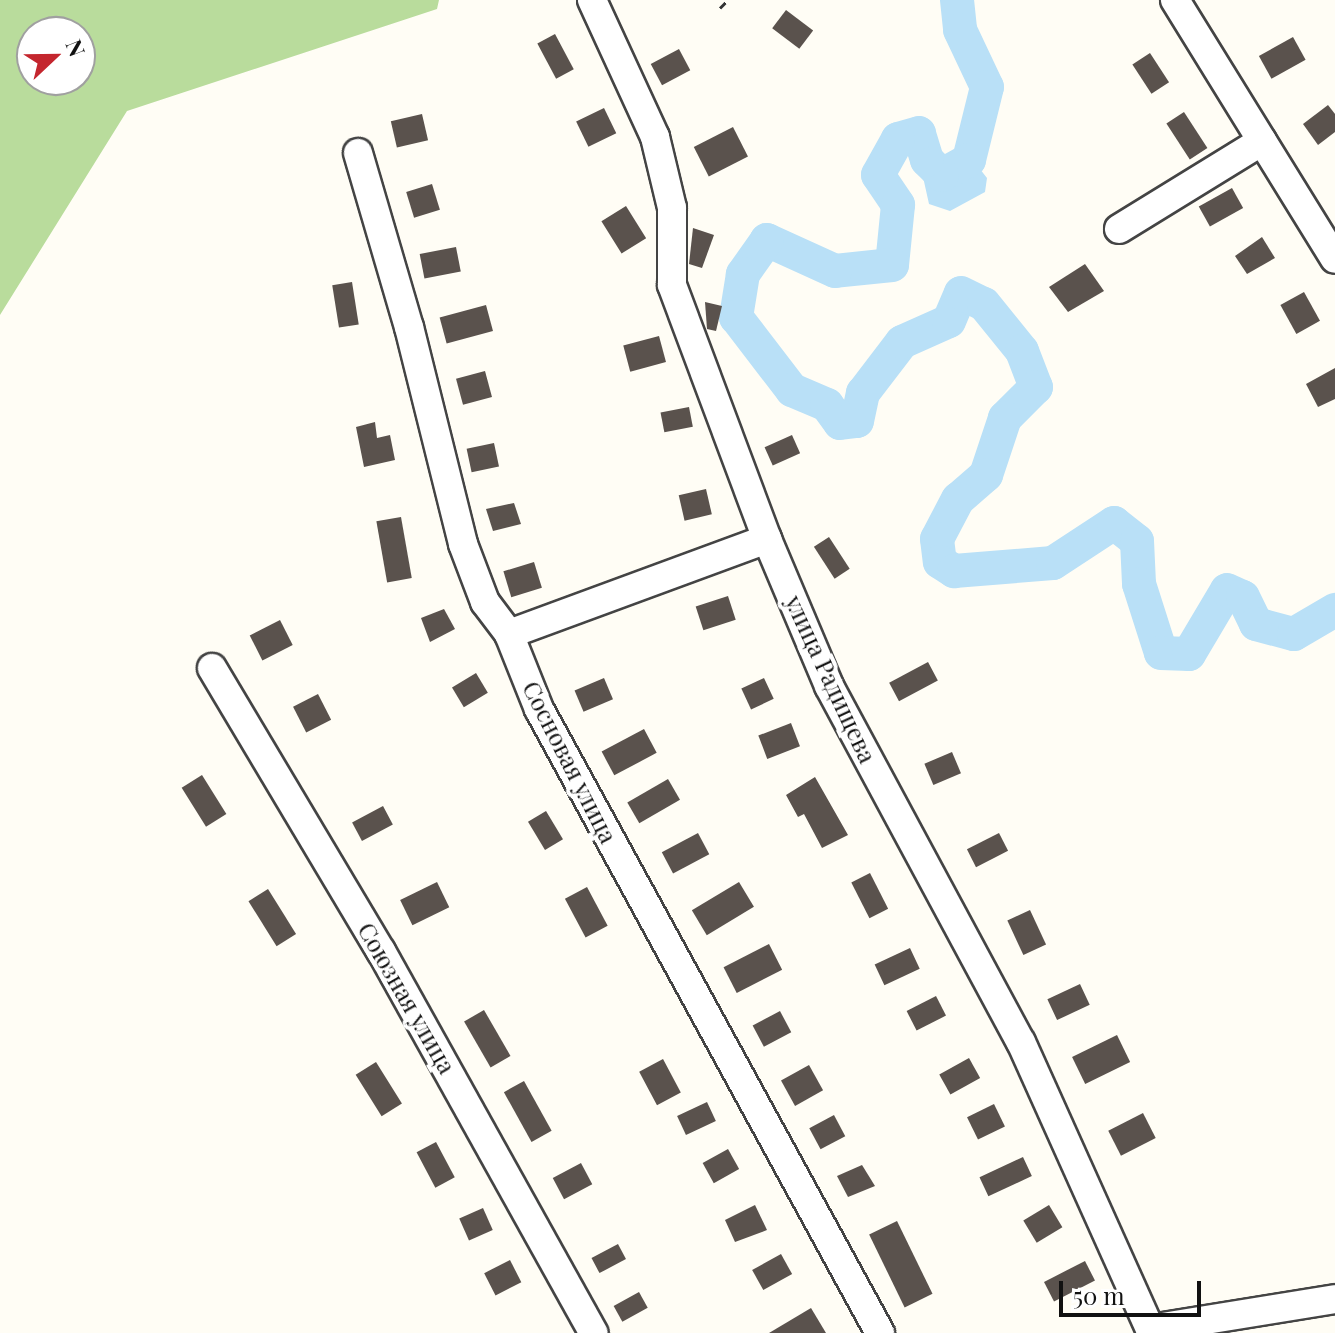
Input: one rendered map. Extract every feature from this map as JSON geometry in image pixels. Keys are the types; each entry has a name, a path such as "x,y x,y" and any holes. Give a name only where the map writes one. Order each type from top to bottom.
{"street":[{"name":"улица Радищева","path":"592,0 655,137 672,208 672,285 767,539 829,686 1021,1042 1148,1331"},
{"path":"1175,0 1335,259"},
{"path":"1119,229 1262,141"},
{"name":"Сосновая улица","path":"358,153 409,327 463,544 485,602 509,634 539,709 880,1333"},
{"path":"509,634 767,539"},
{"name":"Союзная улица","path":"212,668 381,951 594,1333"},
{"path":"1148,1331 1335,1299"}],"path":[{"path":"720,8 728,0"}],"green space":[{"path":"0,0 439,0 437,9 127,111 0,315"}],"water":[{"path":"940,162 942,174 976,164 987,178 985,192 950,211 929,204 921,168"}],"building":[{"path":"786,10 813,30 799,49 772,28"},
{"path":"555,34 574,69 556,79 537,43"},
{"path":"1293,37 1306,60 1271,79 1259,56"},
{"path":"679,49 690,70 662,85 651,64"},
{"path":"1150,53 1169,82 1151,94 1132,64"},
{"path":"1328,105 1335,114 1335,132 1318,145 1303,124"},
{"path":"604,108 616,133 588,147 576,122"},
{"path":"1184,112 1207,148 1190,160 1166,123"},
{"path":"422,114 428,140 397,148 391,121"},
{"path":"733,127 748,156 709,176 694,147"},
{"path":"432,184 440,210 414,218 406,192"},
{"path":"1232,188 1243,208 1210,227 1199,206"},
{"path":"626,206 646,238 622,254 601,221"},
{"path":"693,228 714,235 702,268 689,264"},
{"path":"1262,237 1275,258 1247,274 1235,256"},
{"path":"456,247 461,272 424,279 420,254"},
{"path":"1085,264 1104,291 1068,312 1049,287"},
{"path":"352,282 359,324 339,328 332,285"},
{"path":"1304,292 1320,321 1296,334 1280,305"},
{"path":"705,302 722,306 716,331 707,329"},
{"path":"486,305 493,331 447,344 440,317"},
{"path":"659,336 666,362 630,372 623,346"},
{"path":"1335,368 1335,399 1318,407 1306,384"},
{"path":"485,371 492,397 463,405 456,379"},
{"path":"689,407 693,427 664,432 661,413"},
{"path":"375,422 377,438 390,435 395,460 364,467 356,427"},
{"path":"792,435 800,453 773,465 765,447"},
{"path":"494,443 499,466 472,472 467,449"},
{"path":"706,489 712,514 685,521 679,495"},
{"path":"514,503 521,524 493,531 486,509"},
{"path":"401,517 412,578 387,582 376,521"},
{"path":"829,537 850,569 835,579 814,547"},
{"path":"534,562 542,588 511,597 503,571"},
{"path":"728,596 736,620 703,630 696,607"},
{"path":"444,609 455,629 430,642 421,618"},
{"path":"280,620 293,645 262,660 250,635"},
{"path":"928,662 938,681 899,701 889,683"},
{"path":"476,673 488,693 464,707 452,687"},
{"path":"604,678 613,699 584,712 575,691"},
{"path":"764,678 774,699 751,709 741,689"},
{"path":"318,694 331,720 306,733 293,707"},
{"path":"791,723 800,746 767,759 758,736"},
{"path":"644,729 657,753 614,775 602,752"},
{"path":"952,752 961,773 933,785 924,764"},
{"path":"202,775 226,814 206,827 182,788"},
{"path":"815,777 848,835 822,848 804,814 798,817 786,795"},
{"path":"668,779 680,800 639,823 627,802"},
{"path":"383,806 393,825 362,841 352,822"},
{"path":"546,811 563,839 545,850 528,822"},
{"path":"698,833 709,854 673,873 662,852"},
{"path":"999,833 1008,851 976,867 967,849"},
{"path":"870,873 888,909 869,918 851,883"},
{"path":"437,882 449,907 412,925 400,900"},
{"path":"739,882 754,907 707,935 692,910"},
{"path":"587,887 608,926 586,938 565,899"},
{"path":"268,889 296,934 277,946 248,901"},
{"path":"1030,910 1046,944 1023,955 1007,921"},
{"path":"769,944 782,970 737,993 724,967"},
{"path":"910,948 920,969 884,985 875,964"},
{"path":"1080,984 1090,1005 1057,1020 1047,999"},
{"path":"936,996 946,1016 917,1031 907,1011"},
{"path":"484,1010 510,1056 491,1067 464,1022"},
{"path":"780,1011 791,1032 764,1047 753,1026"},
{"path":"1117,1035 1130,1062 1085,1084 1072,1057"},
{"path":"969,1058 980,1078 950,1095 939,1074"},
{"path":"663,1059 681,1093 657,1105 639,1072"},
{"path":"376,1062 402,1104 382,1116 356,1075"},
{"path":"809,1065 823,1090 795,1106 781,1081"},
{"path":"524,1081 552,1131 532,1142 504,1092"},
{"path":"707,1102 716,1121 686,1135 677,1116"},
{"path":"994,1104 1005,1126 978,1140 967,1117"},
{"path":"1143,1113 1156,1138 1121,1156 1108,1131"},
{"path":"834,1115 845,1136 821,1149 809,1128"},
{"path":"436,1142 455,1177 435,1188 417,1152"},
{"path":"728,1149 739,1169 714,1183 703,1163"},
{"path":"1023,1157 1032,1176 988,1196 979,1177"},
{"path":"581,1163 592,1184 564,1199 553,1178"},
{"path":"862,1165 875,1186 848,1197 837,1176"},
{"path":"755,1205 767,1230 735,1242 725,1220"},
{"path":"1049,1205 1062,1227 1037,1243 1023,1220"},
{"path":"483,1208 493,1230 469,1241 459,1219"},
{"path":"897,1221 933,1294 905,1307 869,1235"},
{"path":"618,1244 626,1259 599,1273 592,1258"},
{"path":"781,1254 792,1274 763,1290 752,1270"},
{"path":"510,1260 521,1282 496,1295 484,1273"},
{"path":"1085,1261 1095,1281 1054,1301 1044,1282"},
{"path":"639,1292 648,1308 622,1322 614,1306"},
{"path":"811,1308 826,1333 769,1333"}],"waterway":[{"path":"957,0 960,30 987,87 969,160 942,175 927,160 919,133 898,139 878,175 898,205 892,265 835,271 767,240 743,274 736,317 792,390 827,405 840,423 857,421 863,393 902,342 949,321 961,293 984,304 1022,351 1036,387 1005,418 986,475 958,499 937,539 940,562 954,571 1053,563 1114,523 1137,541 1139,584 1161,653 1189,654 1227,590 1243,597 1256,624 1294,634 1335,610"}]}
